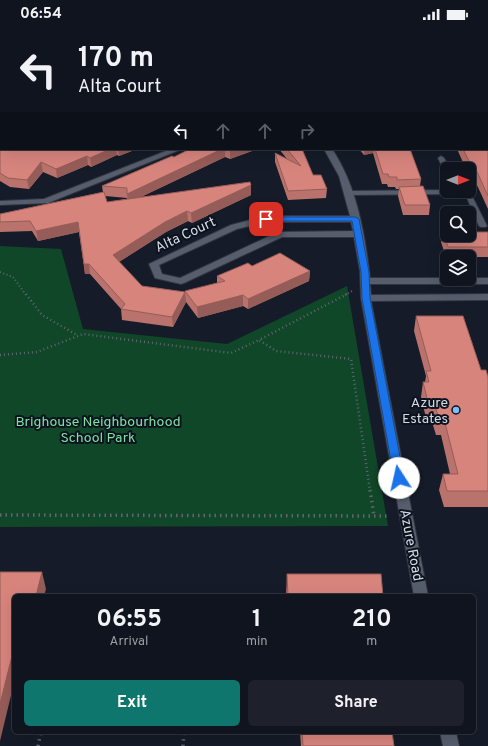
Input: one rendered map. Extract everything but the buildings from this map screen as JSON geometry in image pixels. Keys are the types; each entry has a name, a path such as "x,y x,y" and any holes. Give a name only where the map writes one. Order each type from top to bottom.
{"street":[{"path":"0,203 45,200 175,150"},
{"name":"Azure Road","path":"329,150 342,172 350,193 366,281 366,298 421,594"},
{"name":"Alta Court","path":"355,219 266,219 234,227 154,264 158,276 181,281 281,234 358,234"},
{"path":"366,281 488,281"},
{"path":"366,298 488,297"},
{"path":"448,734 451,746"}],"lane":[{"path":"441,158 443,162"},
{"path":"350,193 440,192"},
{"path":"470,198 482,226"}],"path":[{"path":"0,272 13,277 42,315 78,336"},
{"path":"0,355 37,352 83,334 231,353 259,340 353,290"},
{"path":"259,340 276,350 350,358 374,516"},
{"path":"0,515 394,516"},
{"path":"38,746 41,734"},
{"path":"183,746 184,734"}],"green space":[{"name":"Brighouse Neighbourhood School Park","path":"0,246 61,249 83,329 227,344 347,286 388,526 0,527"}],"place":[{"name":"Azure Estates","path":"456,410"}],"route":[{"path":"266,219 355,219 365,272 366,298 399,478"}]}
